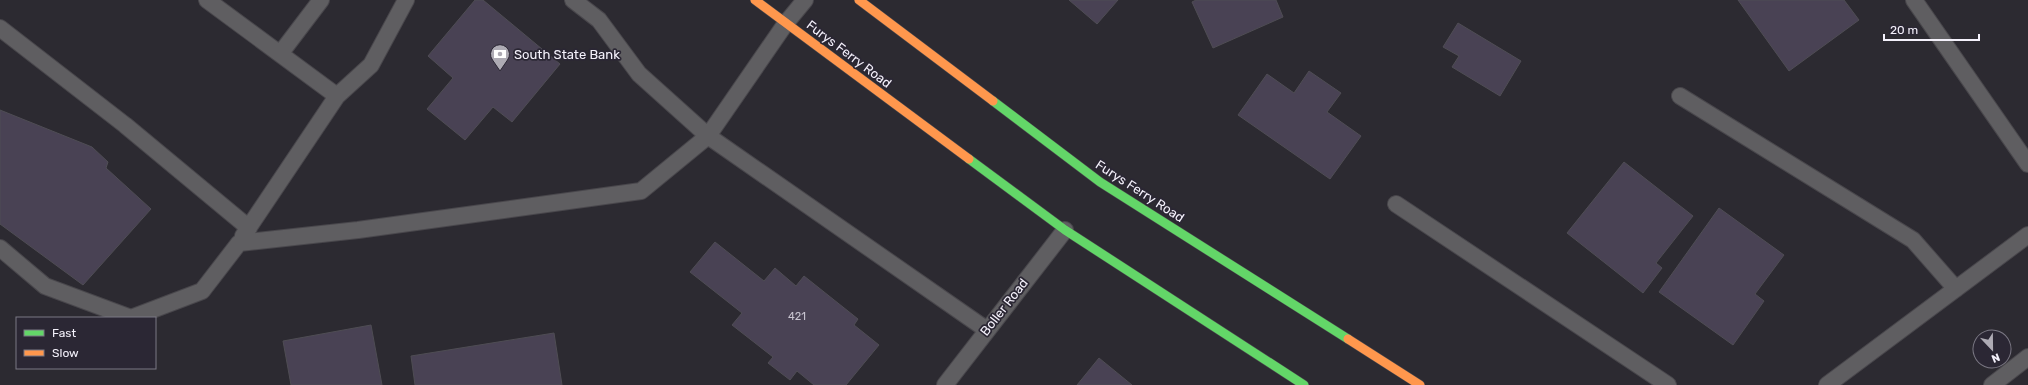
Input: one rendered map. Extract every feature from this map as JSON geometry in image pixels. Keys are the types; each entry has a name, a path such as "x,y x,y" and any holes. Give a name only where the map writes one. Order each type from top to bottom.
{"main road":[{"name":"Furys Ferry Road","path":"755,0 1064,230 1304,385"},
{"name":"Furys Ferry Road","path":"859,0 1100,182 1420,385"}],"lane":[{"path":"207,0 337,96"},
{"path":"280,54 322,0"},
{"path":"135,317 202,291 249,228 337,96 371,65 406,0"},
{"path":"573,0 600,20 639,74 708,136 987,330"},
{"path":"239,242 366,229 641,191 708,136 786,23 805,0"},
{"path":"1914,0 2028,164"},
{"path":"0,28 125,125 249,228"},
{"path":"1680,96 1913,240 1956,289"},
{"path":"1396,204 1668,385"},
{"name":"Boller Road","path":"945,385 1064,230"},
{"path":"1827,385 2028,235"},
{"path":"0,248 45,286 129,317"},
{"path":"1992,385 2028,357"}],"building":[{"name":"South State Bank","path":"475,0 483,0 560,64 512,122 493,107 465,140 427,109 453,78 428,56"},
{"path":"1069,0 1118,0 1097,24"},
{"path":"1196,0 1276,0 1283,17 1213,48 1192,2"},
{"path":"1738,0 1844,0 1859,20 1789,71"},
{"path":"1458,23 1521,61 1500,96 1452,67 1459,56 1443,47"},
{"path":"1309,71 1341,93 1327,112 1361,136 1330,179 1238,115 1267,74 1294,93"},
{"path":"0,110 92,147 108,162 106,168 151,209 83,285 0,224"},
{"path":"1624,162 1693,216 1656,263 1662,268 1643,293 1567,233"},
{"path":"1719,208 1784,255 1755,294 1764,301 1733,345 1659,292"},
{"path":"715,242 764,281 775,268 796,286 804,276 858,319 854,325 879,345 846,385 814,385 797,371 790,380 768,363 773,357 732,325 742,313 690,272"},
{"path":"371,325 382,385 291,385 283,341"},
{"path":"554,333 562,385 415,385 411,356"},
{"path":"1099,358 1132,385 1077,385"}],"traffic: fast":[{"path":"993,101 1100,182 1348,339"},
{"path":"969,159 1065,230 1304,385"}],"traffic: slow":[{"path":"755,0 969,159"},
{"path":"859,0 993,101"},
{"path":"1348,339 1420,385"}],"place":[{"name":"South State Bank","path":"500,71"}]}
